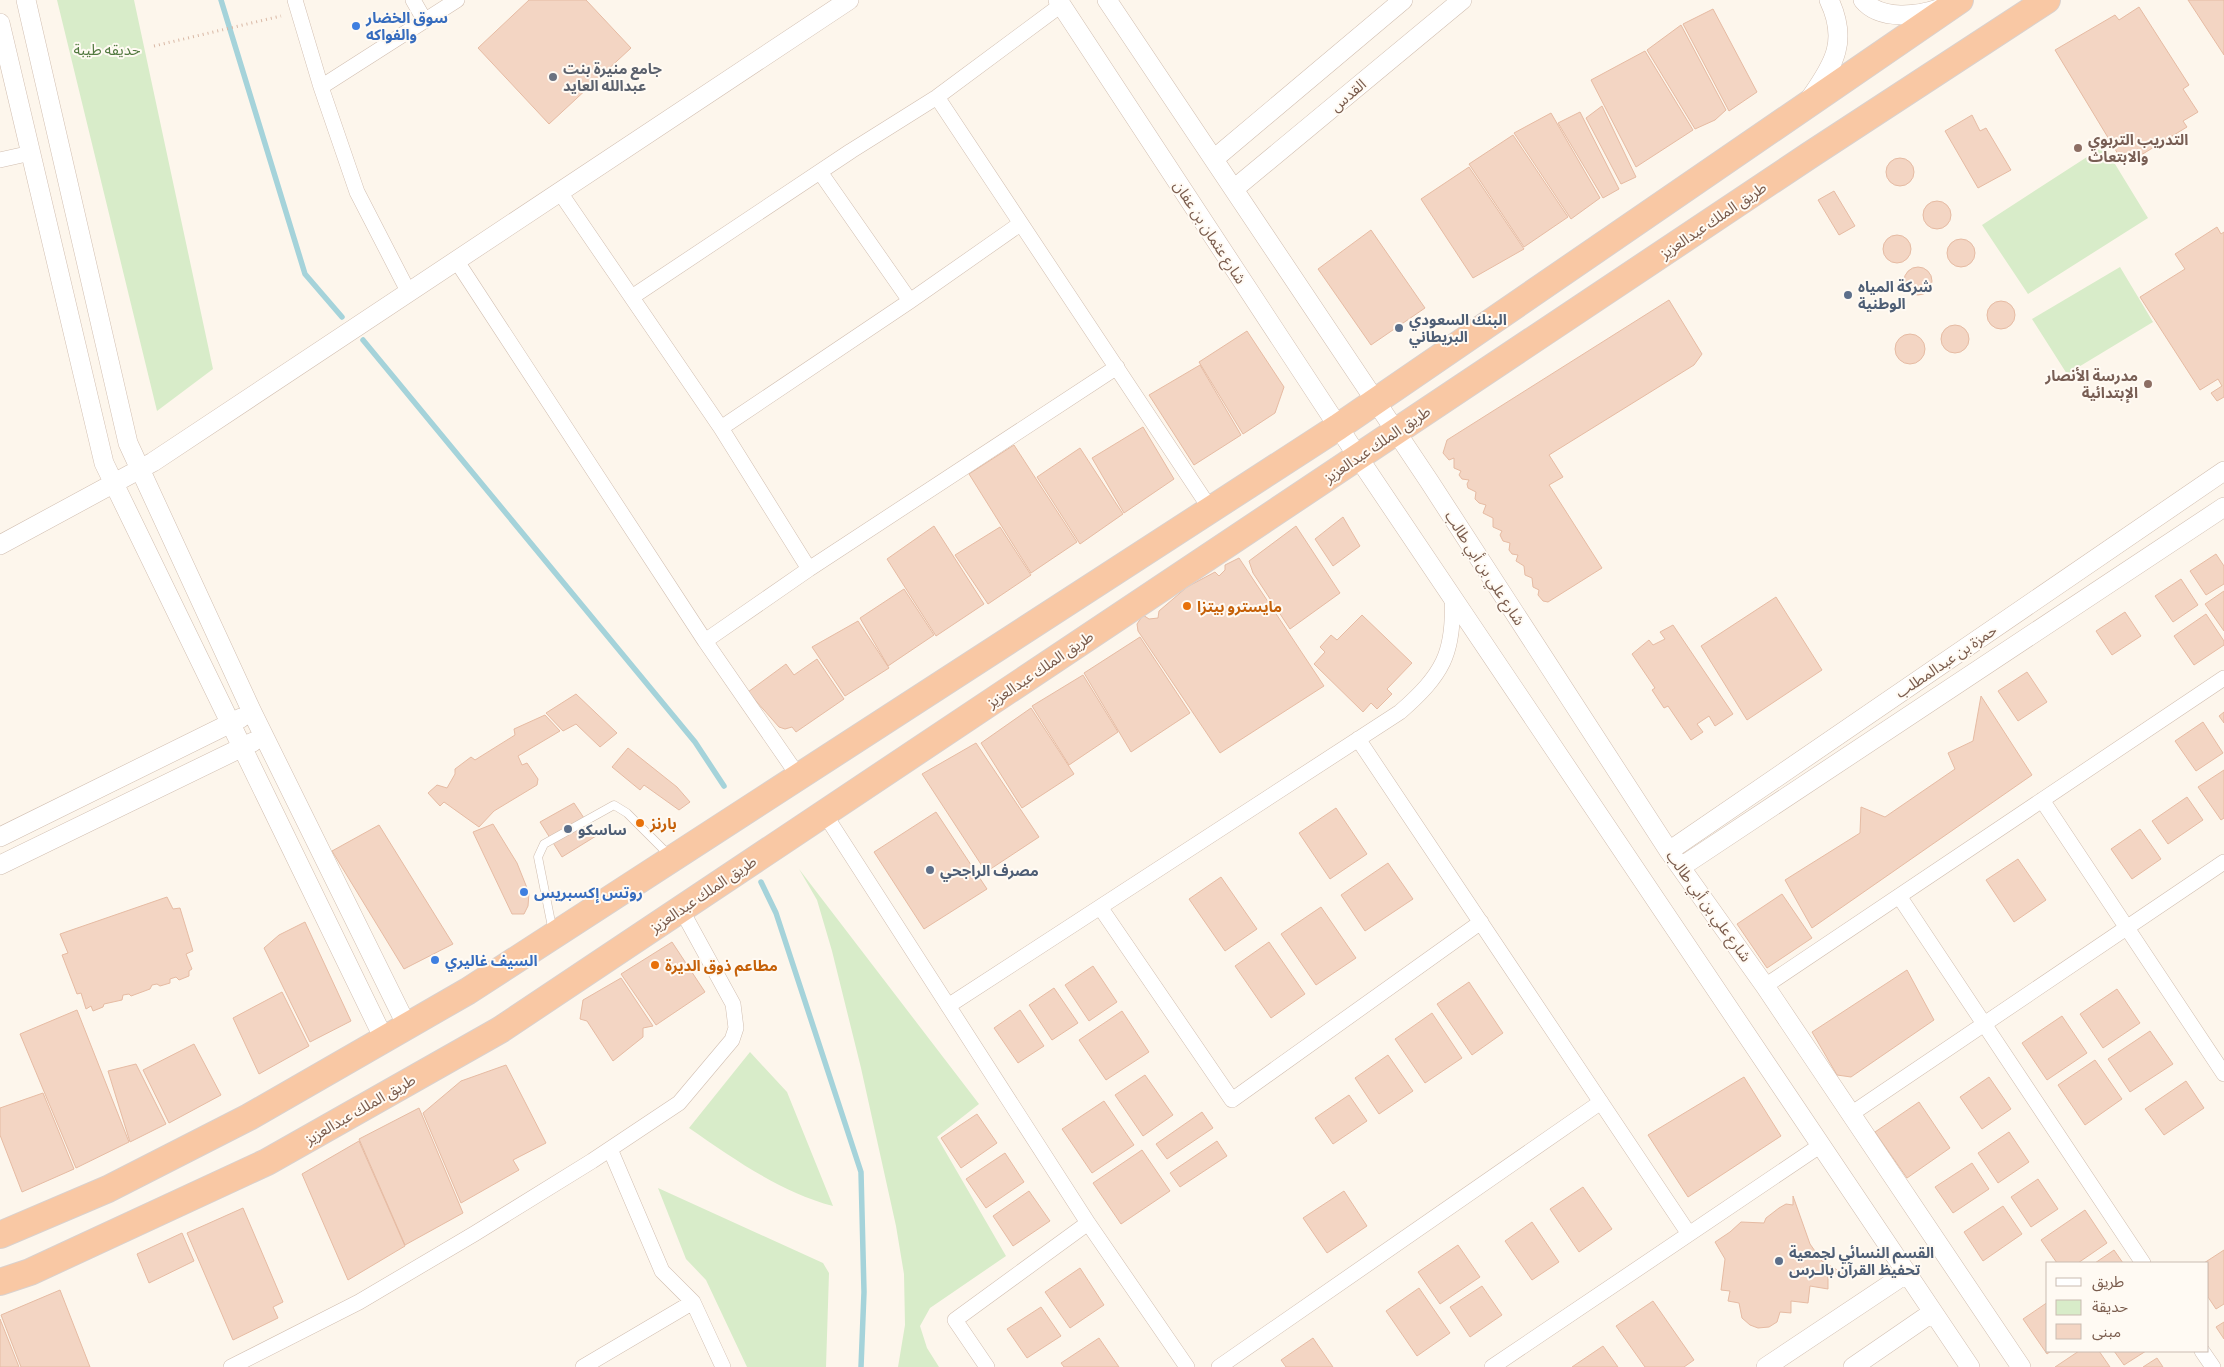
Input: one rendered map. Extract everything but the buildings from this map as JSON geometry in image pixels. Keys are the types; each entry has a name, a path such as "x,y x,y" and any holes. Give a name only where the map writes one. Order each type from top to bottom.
{"highway":[{"name":"طريق الملك عبدالعزيز","path":"0,1282 30,1272 267,1162 500,1030 824,813 1399,436 1810,155 2047,0"},
{"path":"0,1235 108,1189 249,1117 468,991 1338,428 1807,103 1957,2"}],"street":[{"path":"26,0 128,443 252,712 406,1026"},
{"path":"295,0 321,87 357,192 408,291"},
{"path":"413,0 425,21"},
{"path":"321,87 457,0"},
{"path":"0,545 140,469 849,0"},
{"path":"1107,0 1399,436"},
{"path":"1214,159 1403,0"},
{"name":"القدس","path":"1234,189 1462,0"},
{"path":"1807,103 1827,75 1837,50 1840,28 1829,0"},
{"path":"1863,0 1879,12 1894,14 1935,11 1957,2"},
{"path":"632,297 937,97 1060,3"},
{"name":"شارع عثمان بن عفان","path":"1060,3 1360,460"},
{"path":"0,23 104,463 384,1039"},
{"path":"937,97 1212,510"},
{"path":"0,160 31,153"},
{"path":"820,172 910,301"},
{"path":"559,191 721,428 809,569"},
{"path":"721,428 910,301 1020,224"},
{"path":"456,260 705,641 799,777"},
{"path":"705,641 809,569 1117,367"},
{"name":"شارع علي بن أبي طالب","path":"1399,436 1669,851 1765,986 2021,1367"},
{"path":"1360,460 1970,1367"},
{"name":"حمزة بن عبدالمطلب","path":"1669,851 2224,471"},
{"name":"حمزة بن عبدالمطلب","path":"1681,867 2224,507"},
{"path":"948,1006 1400,712 1419,696 1439,672 1449,649 1454,626 1452,597"},
{"path":"1765,986 2224,678"},
{"path":"0,837 252,712"},
{"path":"0,865 264,736"},
{"path":"1358,739 1689,1234"},
{"path":"2042,800 2224,1074"},
{"path":"824,813 1088,1223 1187,1367"},
{"path":"1851,1114 2224,862"},
{"path":"1899,896 2142,1262"},
{"path":"1100,907 1232,1100 1481,922"},
{"path":"231,1367 359,1302 474,1234 610,1149 679,1103 732,1040 736,1028 733,1004 681,909"},
{"path":"1219,1367 1601,1102"},
{"path":"1492,1367 1821,1145"},
{"path":"610,1149 662,1271 693,1302 723,1367"},
{"path":"987,1367 955,1320 1088,1223"},
{"path":"1771,1366 1907,1273"},
{"path":"583,1367 693,1302"},
{"path":"1853,1367 1933,1312"},
{"path":"2203,1352 2213,1367"}],"lane":[{"path":"554,936 538,857 544,844 614,805 627,813 673,858"}],"path":[{"path":"154,46 281,16"}],"green space":[{"name":"حديقه طيبة","path":"57,0 134,0 213,369 157,411"},
{"path":"2104,146 2148,218 2028,294 1982,225"},
{"path":"2120,267 2153,322 2067,374 2032,319"},
{"path":"799,869 979,1104 937,1137 1006,1256 930,1308 920,1326 927,1348 939,1367 898,1367 905,1325 904,1274 896,1226 861,1068 832,951 817,900"},
{"path":"750,1052 787,1092 833,1206 813,1200 776,1183 740,1163 689,1128"},
{"path":"658,1188 823,1263 829,1273 826,1367 747,1367 706,1280 686,1259"}],"waterway":[{"path":"221,0 305,274 342,317"},
{"path":"363,340 695,742 724,786"},
{"path":"761,882 776,913 861,1172 864,1292 861,1367"}],"place":[{"name":"سوق الخضار والفواكه","path":"356,26"},
{"name":"جامع منيرة بنت عبدالله العايد","path":"553,77"},
{"name":"التدريب التربوي والابتعاث","path":"2078,148"},
{"name":"شركة المياه الوطنية","path":"1848,295"},
{"name":"البنك السعودي البريطاني","path":"1399,328"},
{"name":"مدرسة الأنصار الإبتدائية","path":"2148,384"},
{"name":"مايسترو بيتزا","path":"1187,606"},
{"name":"بارنز","path":"640,823"},
{"name":"ساسكو","path":"568,829"},
{"name":"مصرف الراجحي","path":"930,870"},
{"name":"روتس إكسبريس","path":"524,892"},
{"name":"السيف غاليري","path":"435,960"},
{"name":"مطاعم ذوق الديرة","path":"655,965"},
{"name":"القسم النسائي لجمعية تحفيظ القرآن بالـرس","path":"1779,1261"}]}
